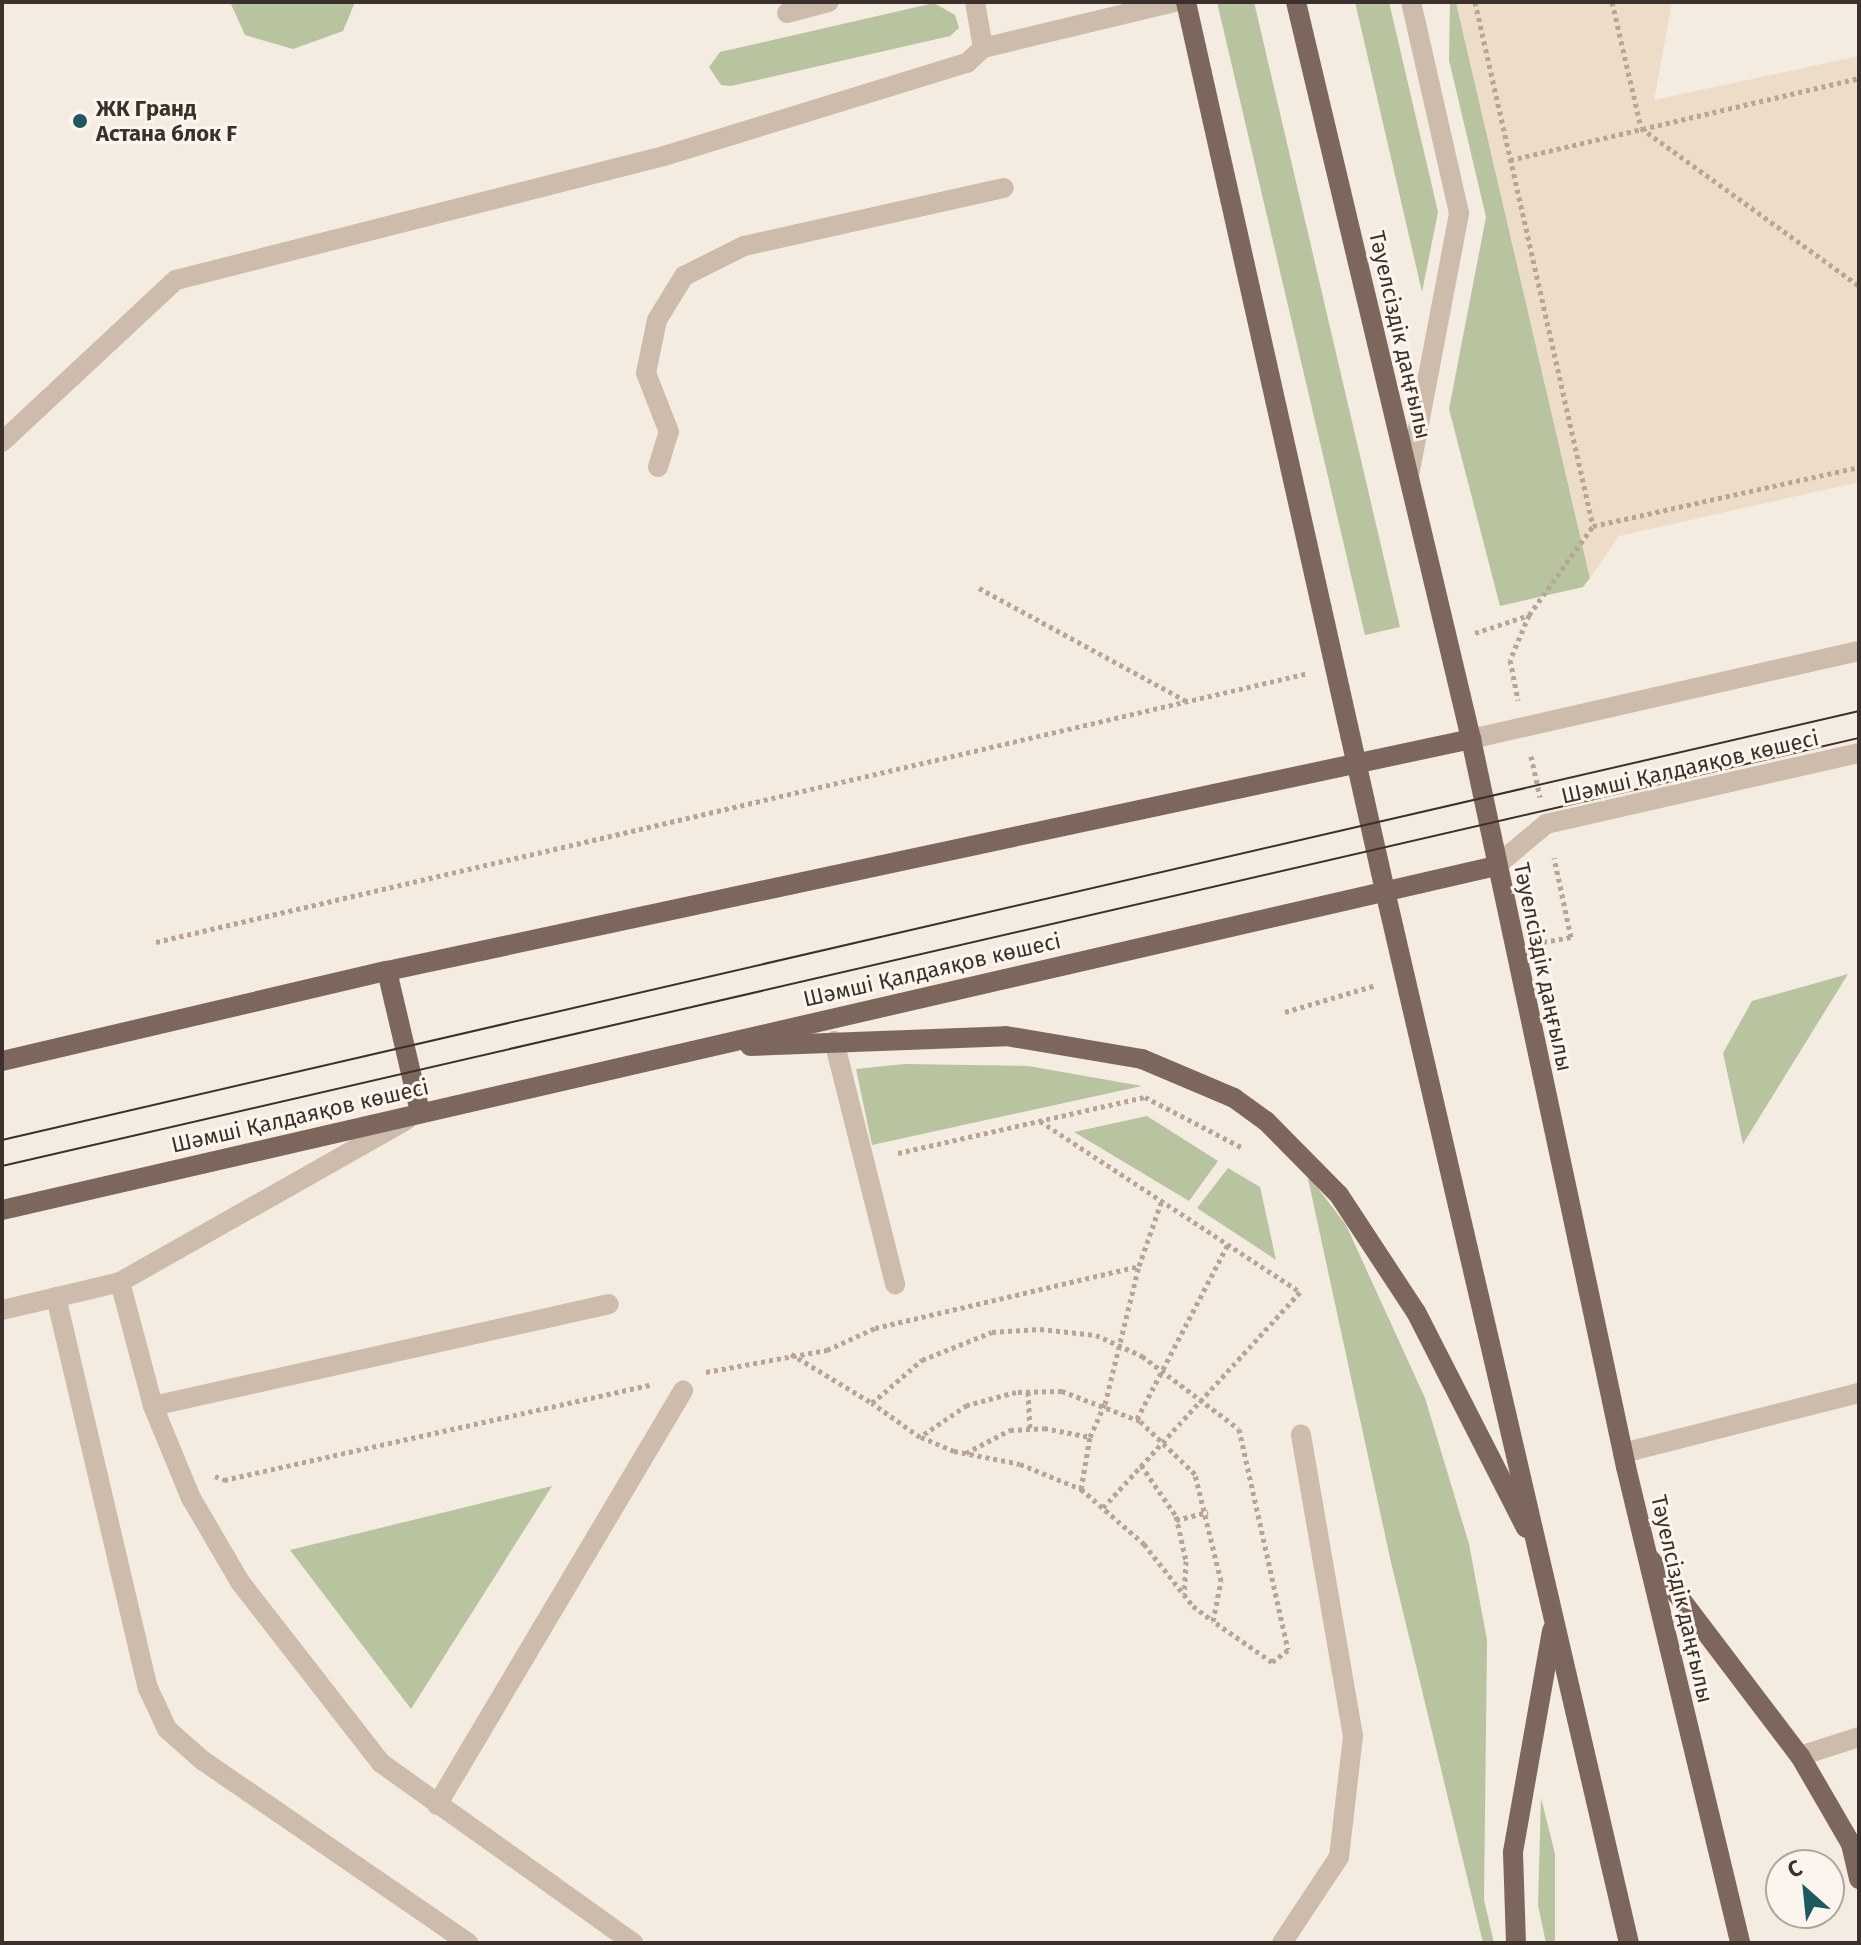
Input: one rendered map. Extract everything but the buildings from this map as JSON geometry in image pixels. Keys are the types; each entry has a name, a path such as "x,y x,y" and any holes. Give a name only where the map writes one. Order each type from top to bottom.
{"main road":[{"path":"1186,2 1404,977 1629,1943"},
{"name":"Тәуелсіздік даңғылы","path":"1296,2 1471,739 1623,1453 1740,1943"},
{"path":"2,1061 387,971 1471,739"},
{"name":"Шәмші Қалдаяқов көшесі","path":"2,1210 682,1051 1386,895 1496,866"},
{"path":"387,971 420,1112"},
{"path":"682,1051 834,1041 1006,1036 1142,1059 1234,1098 1266,1121 1339,1195 1416,1312 1482,1450 1538,1550"},
{"path":"1646,1553 1800,1756 1851,1844 1859,1879"},
{"path":"1516,1943 1513,1852 1554,1622"}],"street":[{"path":"787,13 829,2"},
{"path":"975,2 983,48"},
{"path":"2,442 176,280 664,156 967,63 983,48 1175,2"},
{"path":"1409,476 1459,213 1411,2"},
{"path":"658,467 669,432 646,373 657,320 684,276 744,246 1004,188"},
{"path":"1471,739 1859,651"},
{"name":"Шәмші Қалдаяқов көшесі","path":"1496,866 1546,824 1859,753"},
{"path":"834,1041 895,1284"},
{"path":"2,1310 120,1282 420,1112"},
{"path":"120,1282 153,1406 191,1498 240,1582 381,1763 633,1943"},
{"path":"56,1297 148,1688 167,1729 202,1760 468,1943"},
{"path":"153,1406 609,1304"},
{"path":"437,1805 683,1390"},
{"path":"1623,1453 1859,1393"},
{"path":"1282,1943 1339,1857 1353,1736 1301,1434"},
{"path":"1800,1756 1859,1737"}],"path":[{"path":"1475,2 1593,526"},
{"path":"1612,2 1641,128 1859,286"},
{"path":"1510,160 1859,78"},
{"path":"1514,946 1571,937 1510,660 1529,615 1593,526 1859,467"},
{"path":"979,588 1189,703"},
{"path":"1447,642 1529,615"},
{"path":"156,942 1336,667"},
{"path":"1285,1012 1404,977"},
{"path":"898,1153 1145,1097 1243,1148"},
{"path":"1040,1121 1300,1292 1103,1508"},
{"path":"1081,1489 1090,1437 1105,1404 1161,1203"},
{"path":"1137,1419 1228,1244"},
{"path":"791,1354 872,1403 920,1437 966,1453 1020,1464 1081,1489 1144,1544 1184,1595 1213,1621 1272,1662 1288,1650 1239,1429 1142,1356 1118,1349 1096,1335 1040,1329 992,1332 922,1360 872,1403"},
{"path":"920,1437 967,1405 1028,1392 1062,1391 1105,1404 1137,1419 1165,1441 1195,1474 1208,1512 1221,1581 1213,1621"},
{"path":"1028,1392 1030,1429"},
{"path":"966,1453 1010,1430 1030,1429 1090,1437"},
{"path":"1141,1465 1176,1520 1186,1561 1184,1595"},
{"path":"1176,1520 1208,1512"}],"green space":[{"path":"230,2 355,2 343,31 293,49 245,35"},
{"path":"1217,2 1254,2 1400,627 1365,635"},
{"path":"1355,2 1389,2 1438,212 1422,292"},
{"path":"1450,2 1456,2 1590,578 1583,587 1500,606 1449,409 1486,217 1449,60"},
{"path":"934,3 955,15 959,28 950,36 731,86 721,85 709,67 720,52"},
{"path":"1848,974 1743,1144 1723,1053 1752,1001"},
{"path":"905,1064 1028,1066 1142,1086 872,1145 856,1069"},
{"path":"1147,1116 1218,1161 1189,1201 1074,1132"},
{"path":"1228,1168 1260,1187 1276,1260 1197,1208"},
{"path":"1307,1174 1346,1225 1425,1398 1469,1544 1487,1640 1484,1900 1494,1943 1483,1943 1390,1558"},
{"path":"552,1486 411,1709 290,1550"},
{"path":"1541,1798 1555,1854 1555,1943 1546,1943 1538,1905"}],"shaded area":[{"path":"1456,2 1672,2 1654,100 1859,56 1859,482 1619,536 1590,578"}],"tram line":[{"path":"2,1140 1859,711"},
{"path":"2,1166 1859,738"}],"place":[{"name":"ЖК Гранд Астана блок F","path":"80,121"}]}
